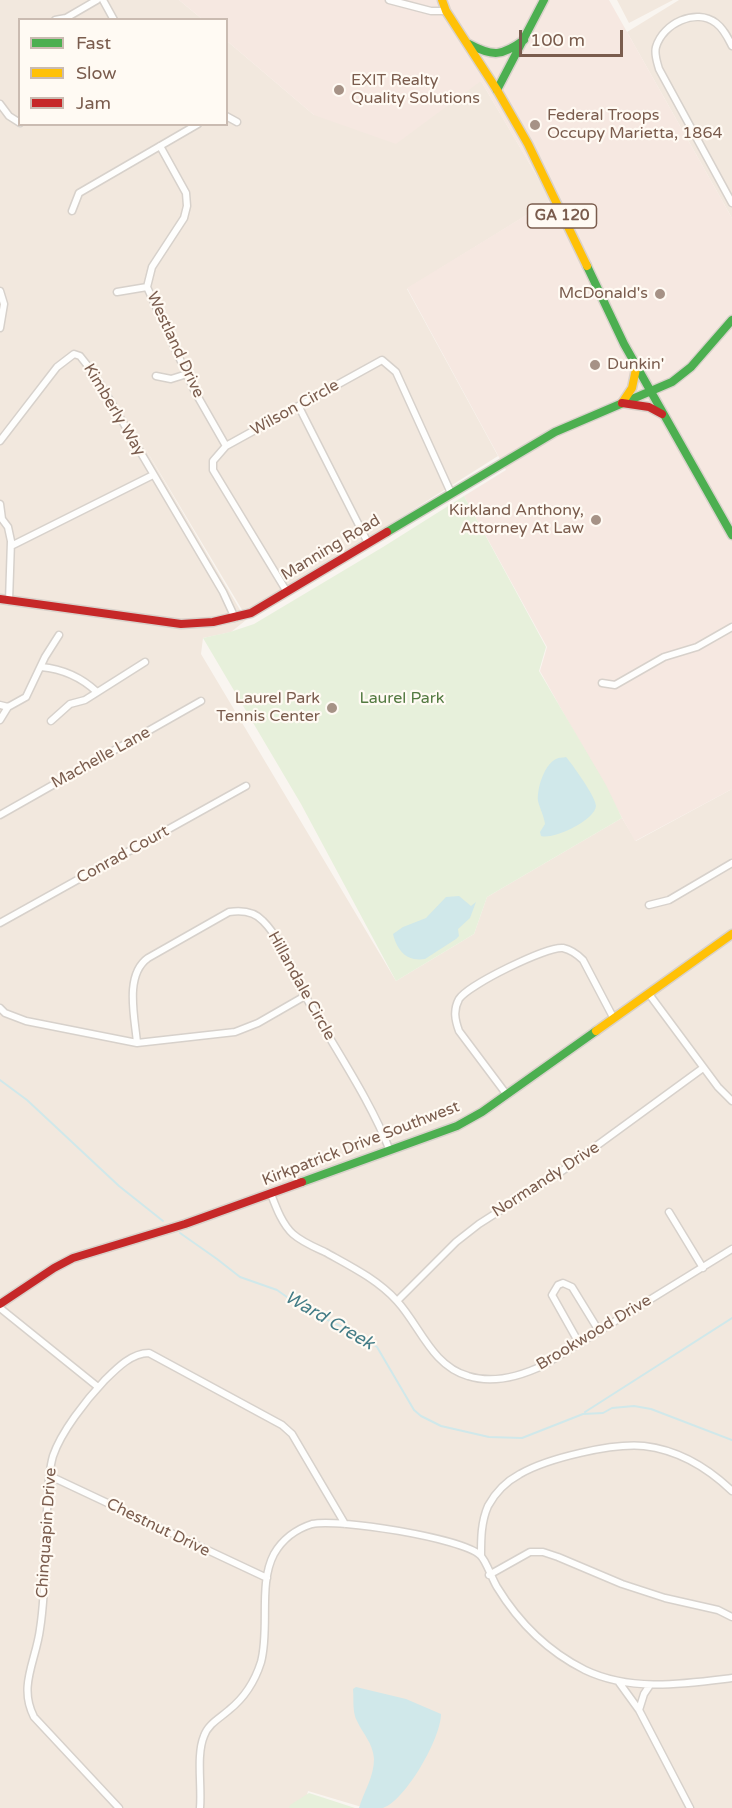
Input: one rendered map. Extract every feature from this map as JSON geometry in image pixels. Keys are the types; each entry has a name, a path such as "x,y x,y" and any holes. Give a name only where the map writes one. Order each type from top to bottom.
{"main road":[{"name":"GA 120","path":"433,0 446,10"},
{"name":"GA 120","path":"442,0 446,10 497,90 538,164 636,367 732,535"},
{"path":"497,90 544,0"},
{"path":"466,42 489,54 500,54 510,51 524,40"},
{"name":"Manning Road","path":"4,600 181,624 213,622 251,613 567,426 672,382 685,373 732,320"},
{"path":"636,367 634,385 622,403 649,407 663,414"},
{"name":"Kirkpatrick Drive Southwest","path":"0,1306 64,1262 271,1194 457,1126 482,1113 732,934"}],"street":[{"path":"66,18 98,0"},
{"path":"103,0 113,18"},
{"path":"389,0 431,11 446,10"},
{"path":"732,46 717,23 694,16 680,21 665,32 657,44 655,54 659,69 732,204"},
{"path":"0,104 9,116 18,122"},
{"path":"228,118 237,122"},
{"path":"72,211 79,193 195,126"},
{"name":"Westland Drive","path":"160,146 186,193 187,206 184,218 152,267 147,287 187,374 226,446"},
{"path":"117,292 147,287"},
{"path":"0,291 4,304 0,328"},
{"name":"Kimberly Way","path":"0,441 57,367 74,354 80,356 95,375 153,475"},
{"name":"Wilson Circle","path":"226,446 299,408 382,360 396,372 451,493"},
{"path":"156,376 171,379 187,374"},
{"path":"299,408 368,543"},
{"path":"226,446 213,461 213,470 287,592"},
{"path":"11,546 153,475 223,592 235,618"},
{"path":"0,504 2,519 11,534 4,600"},
{"path":"602,683 615,685 664,657 697,647 732,627"},
{"path":"0,720 8,707 26,697 45,657 59,635"},
{"path":"51,721 70,704 85,700 145,662"},
{"path":"42,667 57,669 79,678 97,692"},
{"name":"Machelle Lane","path":"0,815 201,701"},
{"path":"0,705 8,707"},
{"name":"Conrad Court","path":"0,923 246,786"},
{"path":"649,905 669,900 732,863"},
{"name":"Hillandale Circle","path":"137,1043 133,984 138,966 148,958 230,912 240,910 249,912 263,921 276,939 305,996 373,1112 390,1151"},
{"path":"507,1095 459,1031 456,1022 456,1008 468,990 535,956 554,948 562,948 577,953 583,960 614,1019"},
{"path":"649,994 703,1068 732,1101"},
{"path":"0,1008 5,1013 26,1021 137,1043 235,1032 275,1014 305,996"},
{"name":"Normandy Drive","path":"397,1301 456,1242 479,1224 562,1171 703,1068"},
{"name":"Brookwood Drive","path":"271,1194 279,1214 292,1233 353,1267 397,1301 444,1363 468,1376 505,1378 530,1371 732,1249"},
{"path":"669,1212 702,1268"},
{"path":"579,1343 552,1295 558,1285 564,1283 572,1287 599,1331"},
{"path":"0,1306 98,1387"},
{"name":"Chinquapin Drive","path":"119,1808 34,1717 28,1704 27,1689 40,1629 53,1457 59,1442 98,1387 116,1369 138,1355 149,1353 282,1425 292,1434 345,1524"},
{"path":"732,1491 704,1468 670,1453 645,1446 619,1445 602,1448 545,1463 520,1474 505,1485 495,1496 484,1516 481,1556 489,1575 521,1622 548,1647 586,1671 618,1681 650,1685 732,1678"},
{"name":"Chestnut Drive","path":"50,1476 258,1576 267,1578"},
{"path":"200,1808 202,1740 209,1726 235,1705 255,1678 262,1653 267,1578 273,1556 293,1533 319,1523 345,1524 439,1539 462,1546 481,1556"},
{"path":"489,1575 530,1552 543,1552 622,1584 665,1598 718,1610 732,1617"},
{"path":"618,1681 639,1710 690,1808"},
{"path":"639,1710 644,1694 650,1685"}],"shaded area":[{"path":"0,0 179,0 201,18 18,18 18,126 228,126 228,42 314,115 481,81 551,200 407,289 498,456 294,585 244,613 136,433 246,620 231,632 203,638 201,654 396,981 474,934 487,897 622,818 636,841 732,789 732,1808 365,1808 308,1791 304,1808 0,1808"},
{"path":"179,0 609,0 732,218 732,789 635,841 540,671 547,647 464,496 506,470 407,288 551,200 481,81 396,144 314,115 228,42 228,18 201,18"},
{"path":"617,0 673,0 629,23"},
{"path":"679,0 732,0 732,218 627,32"}],"green space":[{"name":"Laurel Park","path":"464,496 546,647 539,671 606,785 622,818 487,897 474,934 396,981 301,804 203,638 254,624"},
{"path":"309,1793 355,1808 289,1808"}],"water":[{"path":"566,757 588,788 596,806 589,817 573,828 555,835 541,836 540,832 545,824 538,801 540,784 548,766 557,758"},
{"path":"459,896 471,906 476,902 470,918 458,929 459,936 425,959 413,959 403,954 393,934 403,927 426,918 446,897"},
{"path":"356,1687 406,1699 441,1714 435,1738 421,1767 402,1793 383,1808 359,1808 371,1778 374,1759 370,1743 354,1714 353,1689"}],"waterway":[{"name":"Ward Creek","path":"0,1080 27,1100 119,1186 163,1221"},
{"name":"Ward Creek","path":"180,1233 240,1277 277,1290 304,1309 356,1333 377,1347 414,1410 441,1426 489,1437 522,1438 583,1414 603,1413 612,1408 634,1406 651,1409 732,1440"},
{"path":"585,1412 732,1318"}],"traffic: fast":[{"path":"497,90 544,0"},
{"path":"469,44 491,53 497,53 524,40"},
{"path":"587,266 624,344 732,535"},
{"path":"387,532 555,432 672,382 691,367 732,320"},
{"path":"302,1182 457,1126 482,1112 596,1031"}],"traffic: slow":[{"path":"442,0 446,11 497,90 528,144 587,266"},
{"path":"622,403 632,388 636,369"},
{"path":"596,1031 732,934"}],"traffic: jam":[{"path":"622,403 649,407 662,414"},
{"path":"0,599 181,624 213,622 251,613 387,532"},
{"path":"0,1304 73,1258 185,1224 302,1182"}],"place":[{"name":"EXIT Realty Quality Solutions","path":"339,90"},
{"name":"Federal Troops Occupy Marietta, 1864","path":"535,125"},
{"name":"McDonald's","path":"660,294"},
{"name":"Dunkin'","path":"595,365"},
{"name":"Kirkland Anthony, Attorney At Law","path":"596,520"},
{"name":"Laurel Park Tennis Center","path":"332,708"}]}
